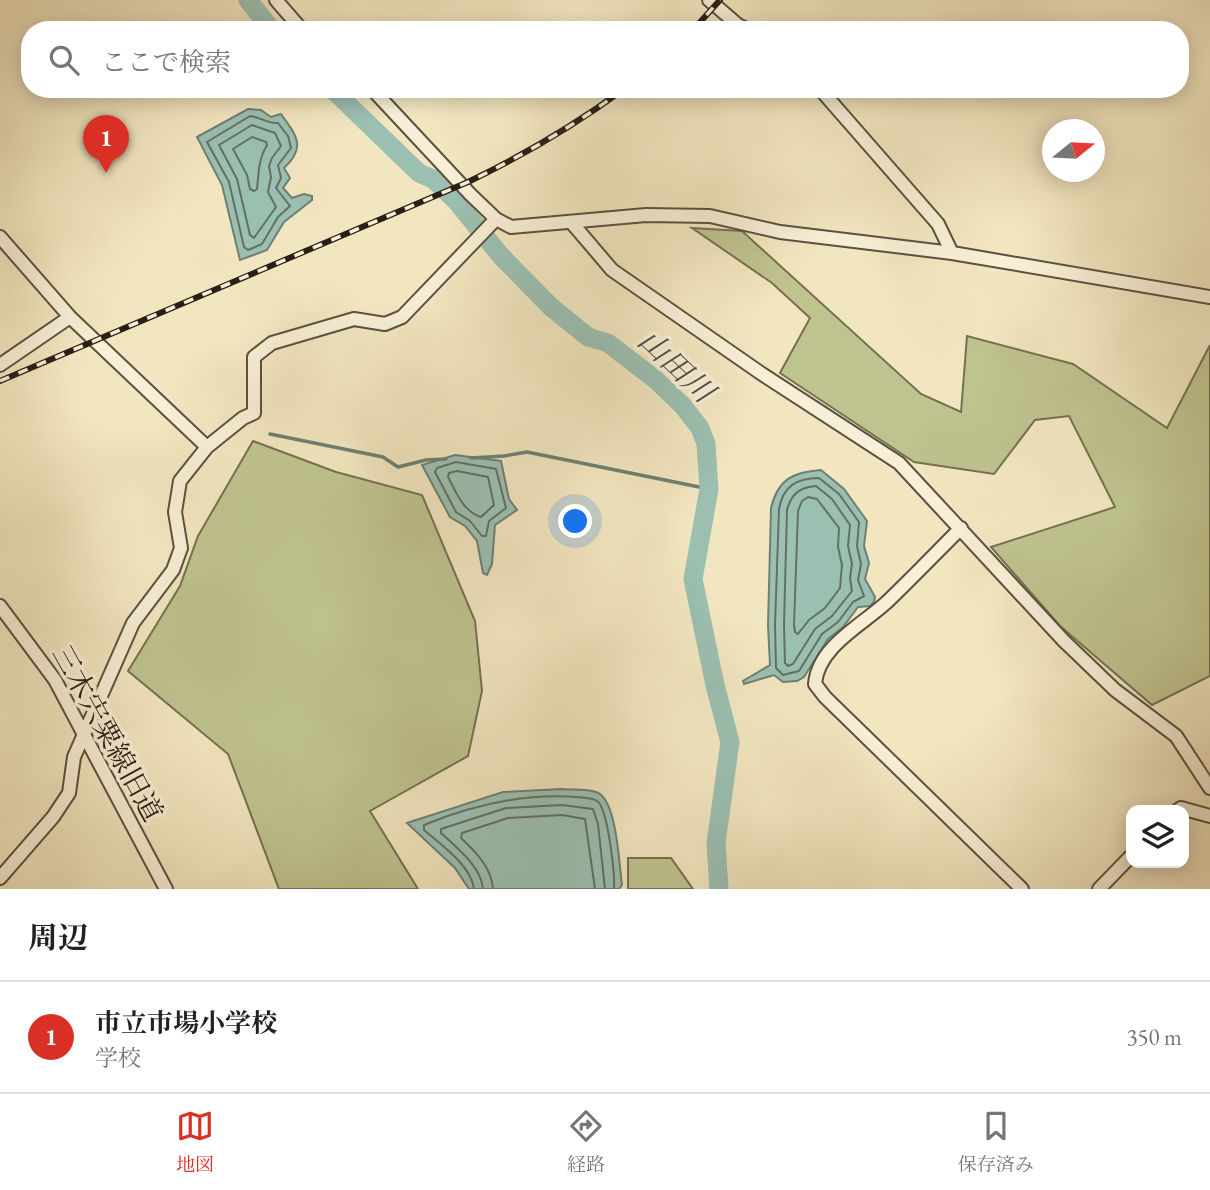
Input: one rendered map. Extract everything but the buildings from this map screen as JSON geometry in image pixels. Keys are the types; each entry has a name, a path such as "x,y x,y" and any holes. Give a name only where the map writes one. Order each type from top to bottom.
{"street":[{"path":"276,0 294,21"},
{"path":"709,0 733,21"},
{"path":"381,98 496,219 511,227 646,215 710,216 780,232 952,253 1210,297"},
{"path":"828,98 939,224 952,253"},
{"path":"2,873 53,817 69,793 74,757 133,623 173,570 181,548 174,513 180,481 207,447 243,418 254,413 254,357 272,343 354,319 385,324 402,317 496,219"},
{"path":"572,223 612,270 741,360 899,463 1064,642 1115,690 1176,736 1210,788"},
{"path":"0,237 70,317 207,447"},
{"path":"0,365 70,317"},
{"path":"961,528 886,604 843,636 816,672 815,684 825,697 1022,889"},
{"name":"三木宍粟線旧道","path":"0,606 55,680 166,889"},
{"path":"1189,810 1210,816"},
{"path":"1099,889 1126,861"}],"green space":[{"path":"692,228 742,231 921,394 961,412 967,336 1073,364 1167,428 1210,345 1210,676 1152,705 1060,626 991,547 1115,507 1069,416 1035,420 994,474 914,462 780,373 810,318 772,283"},
{"path":"253,441 336,472 422,495 475,621 482,691 468,756 370,811 418,889 279,889 228,754 128,671 180,586 198,536"},
{"path":"628,858 671,858 693,889 628,889"}],"water":[{"path":"248,109 261,110 271,117 281,114 286,121 295,135 297,147 291,161 284,168 290,178 283,188 292,198 304,194 312,196 312,200 284,222 267,250 240,260 222,185 197,137"},
{"path":"455,455 501,461 509,499 517,510 495,525 492,564 487,575 483,573 477,541 465,526 450,517 422,465"},
{"path":"821,470 844,489 867,521 864,546 869,563 865,579 875,597 874,602 870,606 858,607 843,627 828,639 804,677 797,681 783,682 774,675 744,684 743,681 770,665 768,625 771,508 774,498 788,479 802,473"},
{"path":"562,789 596,792 603,797 613,819 622,885 619,889 469,889 455,868 407,823 503,792"}],"waterway":[{"name":"山田川","path":"248,0 265,21"},
{"name":"山田川","path":"341,98 419,173 433,179 457,202 501,256 551,307 588,337 608,343 656,380 683,406 700,428 706,444 709,489 693,579 730,742 716,843 719,889"},
{"path":"270,434 383,457 398,467 426,460 446,459"},
{"path":"471,458 527,452 709,489"}],"railway":[{"path":"701,21 720,0"},
{"path":"0,381 468,182 548,139 611,98"}],"place":[{"name":"市立市場小学校","path":"106,173"}]}
